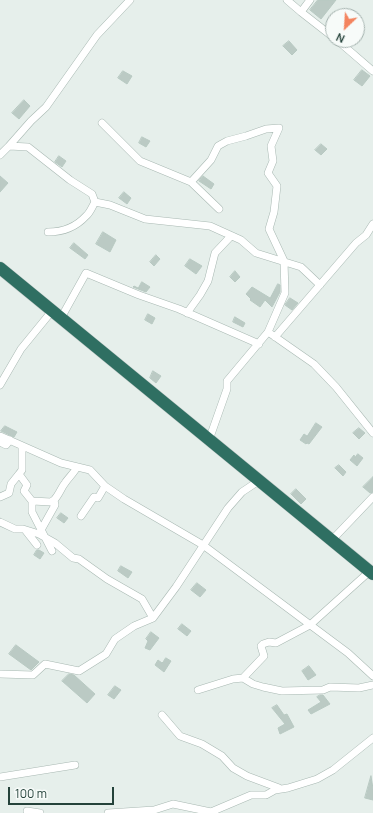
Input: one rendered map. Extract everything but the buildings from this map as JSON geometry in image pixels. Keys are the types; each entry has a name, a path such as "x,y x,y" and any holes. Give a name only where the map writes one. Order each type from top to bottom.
{"highway":[{"path":"0,268 209,440 260,480 371,573"}],"street":[{"path":"0,155 46,107 97,35 130,0"},
{"path":"287,0 325,31"},
{"path":"301,12 310,0"},
{"path":"347,48 373,70"},
{"path":"102,124 140,161 190,182 219,209"},
{"path":"190,182 211,160 218,146 227,141 266,129 279,128 271,146 273,161 268,173 277,186 274,212 269,229 284,261 285,293 268,332 227,381 227,389 209,440"},
{"path":"9,146 28,147 70,180 92,194 95,202"},
{"path":"48,232 69,229 86,216 95,202"},
{"path":"95,202 110,205 145,218 210,226 241,240 256,253 301,267 320,285"},
{"path":"275,337 356,244 366,235 373,224"},
{"path":"187,313 208,282 215,253 230,236"},
{"path":"0,385 21,349 56,314 86,273 139,296 187,313 259,344"},
{"path":"268,332 314,364 336,387 373,433"},
{"path":"0,436 61,463 90,470 105,486 124,499 203,545 348,653 373,676"},
{"path":"0,442 6,445 10,440"},
{"path":"0,497 9,493 11,484 22,470 22,446"},
{"path":"32,501 51,502 54,500 64,484 73,475 77,467"},
{"path":"19,474 27,485 24,492 32,501 32,512 52,551"},
{"path":"0,674 33,676 44,664 79,670 106,654 115,639 134,626 153,618 176,587 228,508 242,492 260,480"},
{"path":"81,516 94,497 98,498 105,486"},
{"path":"332,540 373,497"},
{"path":"42,533 55,506 54,500"},
{"path":"0,522 15,529 42,533 73,558 78,559 142,599 153,618"},
{"path":"26,530 38,545"},
{"path":"243,678 264,656 261,646 263,644 269,642 276,643 310,625 371,573"},
{"path":"198,690 233,679 243,678 253,684 282,691 360,688 373,685"},
{"path":"162,715 180,736 202,744 222,756 233,768 248,776 281,789"},
{"path":"108,813 154,810 173,804 211,812 251,795 266,795 275,790 317,779 333,770 373,738"},
{"path":"0,777 75,765"},
{"path":"28,811 40,813"}]}
